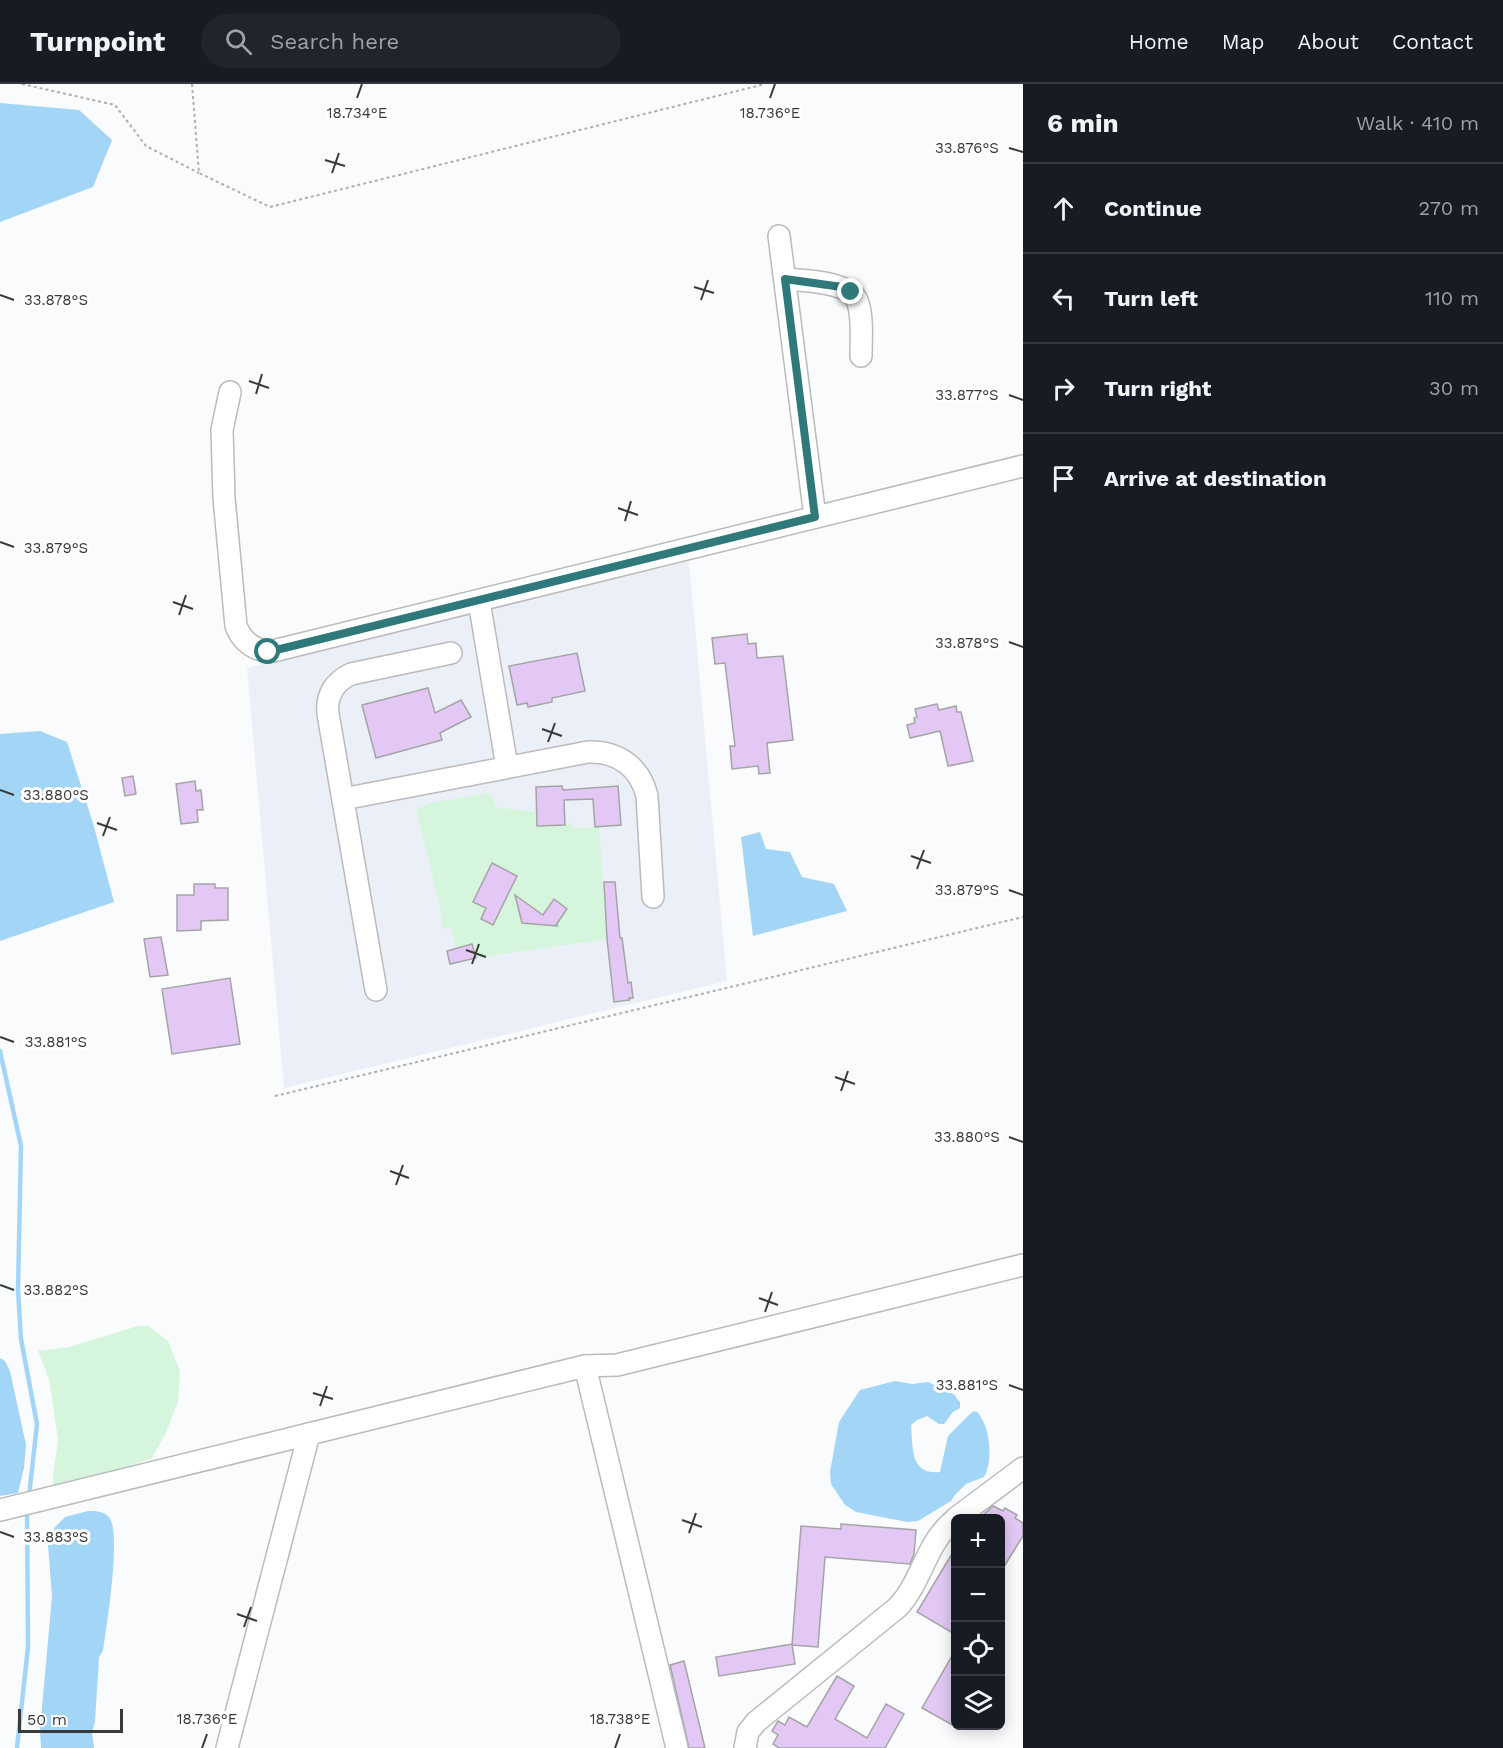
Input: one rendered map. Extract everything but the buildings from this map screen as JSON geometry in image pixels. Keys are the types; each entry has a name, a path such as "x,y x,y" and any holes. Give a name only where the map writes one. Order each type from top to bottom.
{"street":[{"path":"779,236 815,517"},
{"path":"785,279 842,287 851,292 858,300 860,310 861,356"},
{"path":"230,392 222,430 224,498 236,626 248,644 261,651 276,651 1023,466"},
{"path":"479,601 507,767"},
{"path":"376,990 327,707 333,687 351,674 451,652"},
{"path":"343,799 597,751 613,755 628,763 641,778 647,796 653,897"},
{"path":"0,1510 585,1366 617,1365 1023,1265"},
{"path":"585,1366 677,1748"},
{"path":"227,1748 309,1434"},
{"path":"963,1514 1023,1468"},
{"path":"745,1748 748,1732 756,1722 898,1607 909,1595 938,1535 951,1523"}],"path":[{"path":"22,84 115,105 146,146 270,207 765,84"},
{"path":"192,84 199,173"},
{"path":"275,1096 1023,917"}],"shaded area":[{"path":"689,561 727,981 284,1088 247,668","holes":["496,807 536,812 537,826 571,824 572,828 595,827 476,957 472,944 450,927 442,928 441,910"]}],"green space":[{"path":"489,793 497,807 536,812 537,826 571,823 572,828 599,827 607,939 476,958 472,944 456,948 450,927 442,929 441,910 416,809 430,803"},
{"path":"138,1326 149,1326 168,1341 180,1371 178,1402 165,1435 152,1458 87,1481 53,1488 58,1440 49,1379 38,1351 69,1347"}],"water":[{"path":"0,103 79,110 112,140 93,187 0,222"},
{"path":"40,731 67,742 93,823 114,902 0,941 0,734"},
{"path":"760,832 766,849 790,852 802,877 834,884 847,911 753,936 741,837"},
{"path":"0,1358 5,1361 10,1371 26,1445 24,1468 18,1493 0,1496"},
{"path":"895,1381 912,1384 928,1382 955,1395 960,1402 960,1408 953,1412 944,1424 939,1424 927,1416 911,1425 915,1459 923,1469 940,1472 948,1436 972,1412 976,1411 985,1424 989,1442 989,1462 984,1477 966,1484 951,1501 918,1521 907,1522 856,1512 845,1505 831,1484 830,1472 839,1422 860,1390"},
{"path":"88,1511 102,1512 109,1517 113,1526 114,1541 110,1603 103,1651 99,1657 95,1722 92,1732 94,1748 41,1748 40,1730 52,1596 48,1545 55,1527 65,1517"}],"waterway":[{"path":"0,1051 21,1146 18,1290 21,1339 37,1424 29,1496"},
{"path":"17,1748 28,1647 27,1510"}],"route":[{"path":"268,652 815,517 785,279 842,287 851,292"}]}
